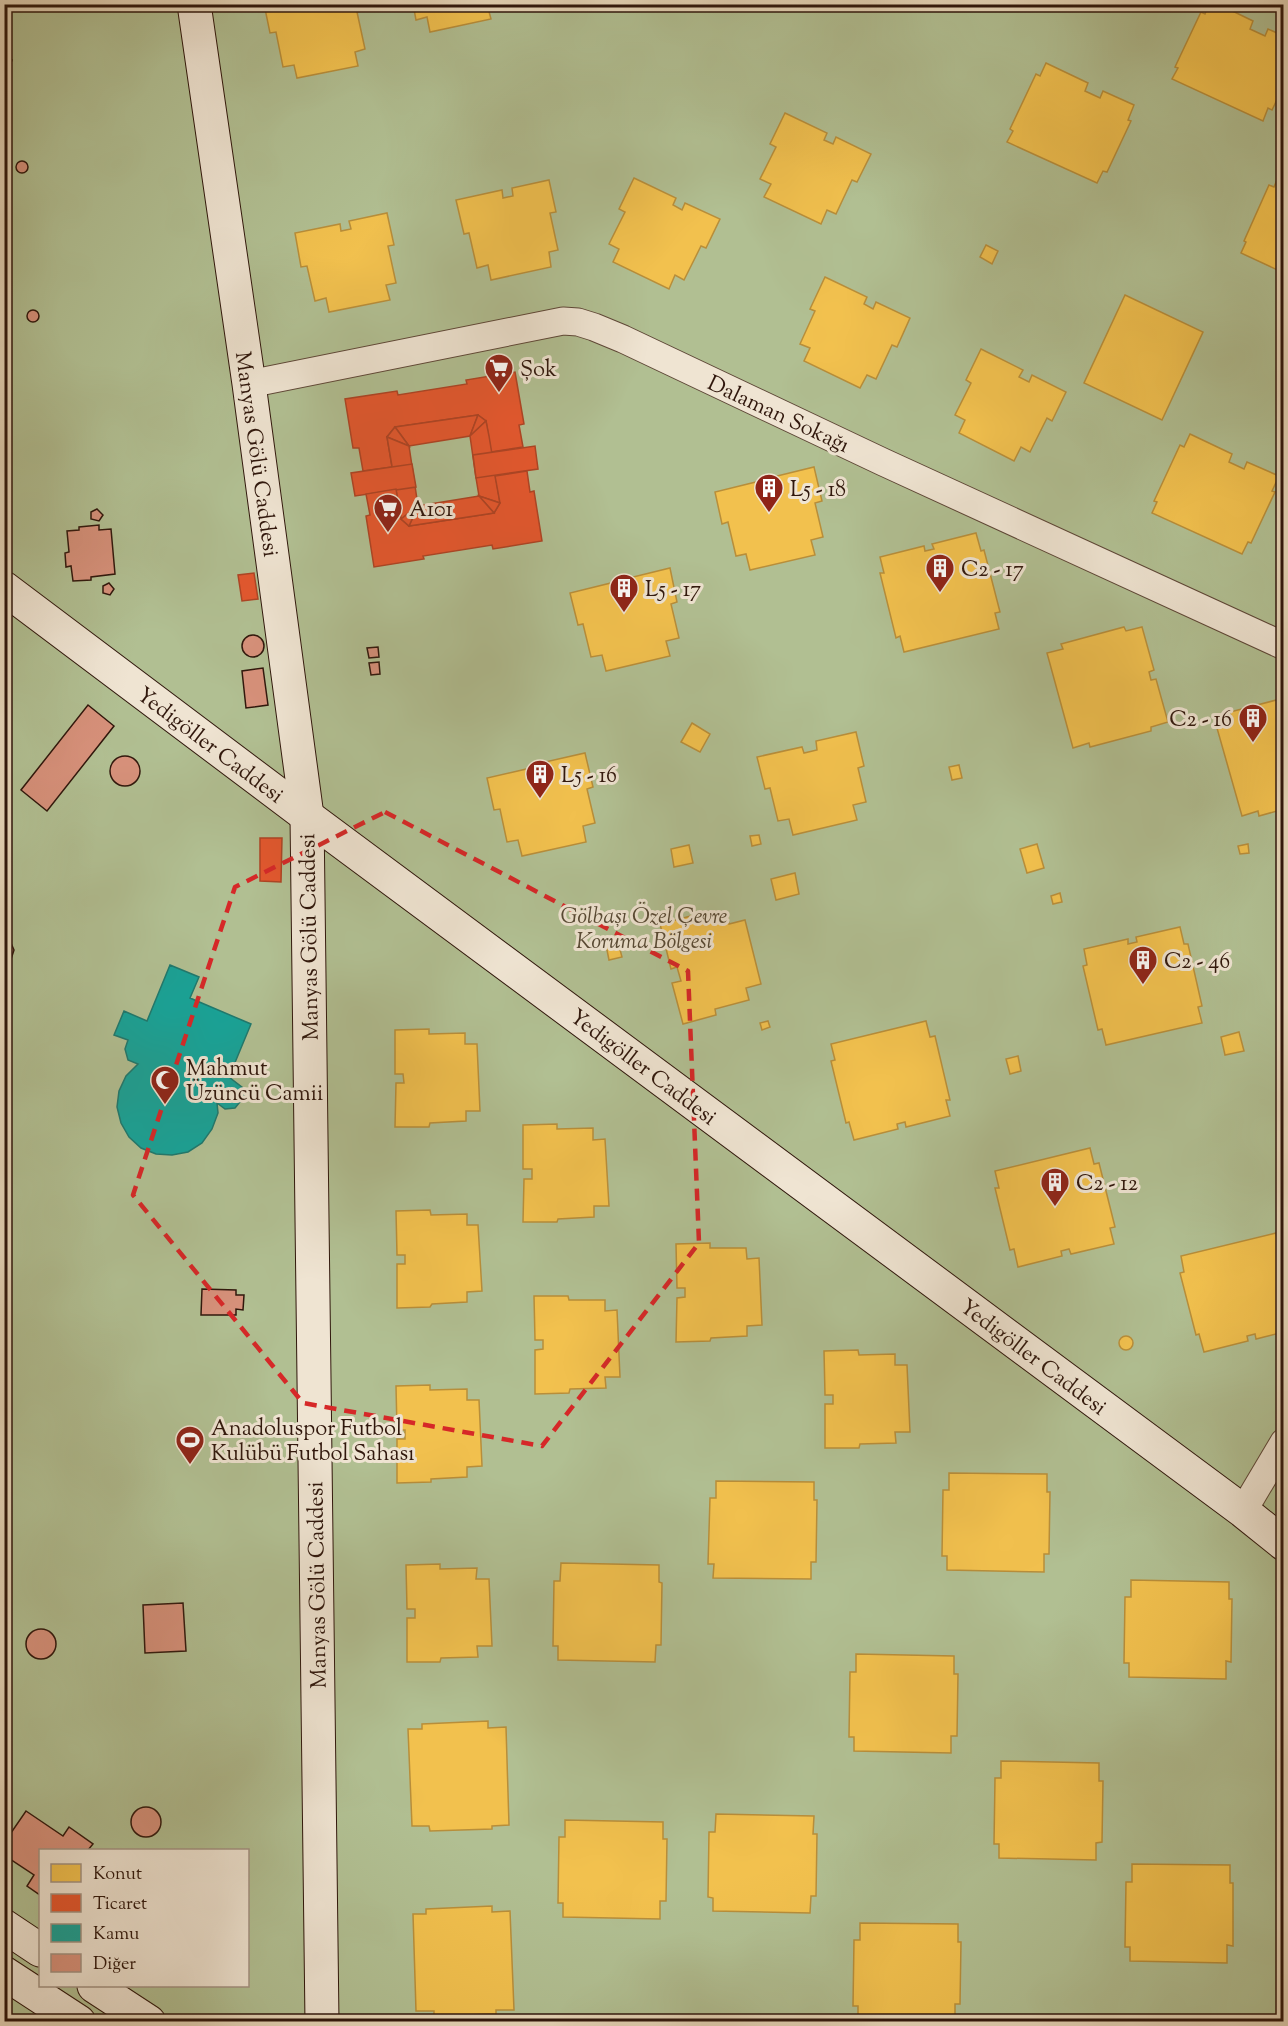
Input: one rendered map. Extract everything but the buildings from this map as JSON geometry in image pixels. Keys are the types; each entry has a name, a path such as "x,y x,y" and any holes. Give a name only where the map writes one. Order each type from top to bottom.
{"street":[{"name":"Manyas Gölü Caddesi","path":"194,4 249,384 307,816 322,2022"},
{"name":"Dalaman Sokağı","path":"249,384 563,321 578,322 623,339 883,462 1284,646"},
{"name":"Yedigöller Caddesi","path":"4,588 307,816 1243,1511 1284,1544"},
{"path":"1243,1511 1284,1442"},
{"path":"4,1926 39,1949"},
{"path":"4,1973 79,2022"},
{"path":"96,1987 149,2022"}],"highlighted area":[{"path":"385,812 688,971 699,1243 542,1446 303,1403 133,1195 235,887"}],"green space":[{"name":"Gölbaşı Özel Çevre Koruma Bölgesi","path":"4,5 1283,5 1283,2021 5,2021"}],"place":[{"name":"Şok","path":"499,394"},
{"name":"L5 - 18","path":"769,514"},
{"name":"A101","path":"388,534"},
{"name":"C2 - 17","path":"940,594"},
{"name":"L5 - 17","path":"624,614"},
{"name":"C2 - 16","path":"1253,744"},
{"name":"L5 - 16","path":"540,800"},
{"name":"C2 - 46","path":"1143,986"},
{"name":"Mahmut Üzüncü Camii","path":"165,1106"},
{"name":"C2 - 12","path":"1055,1208"},
{"name":"Anadoluspor Futbol Kulübü Futbol Sahası","path":"190,1466"}]}
